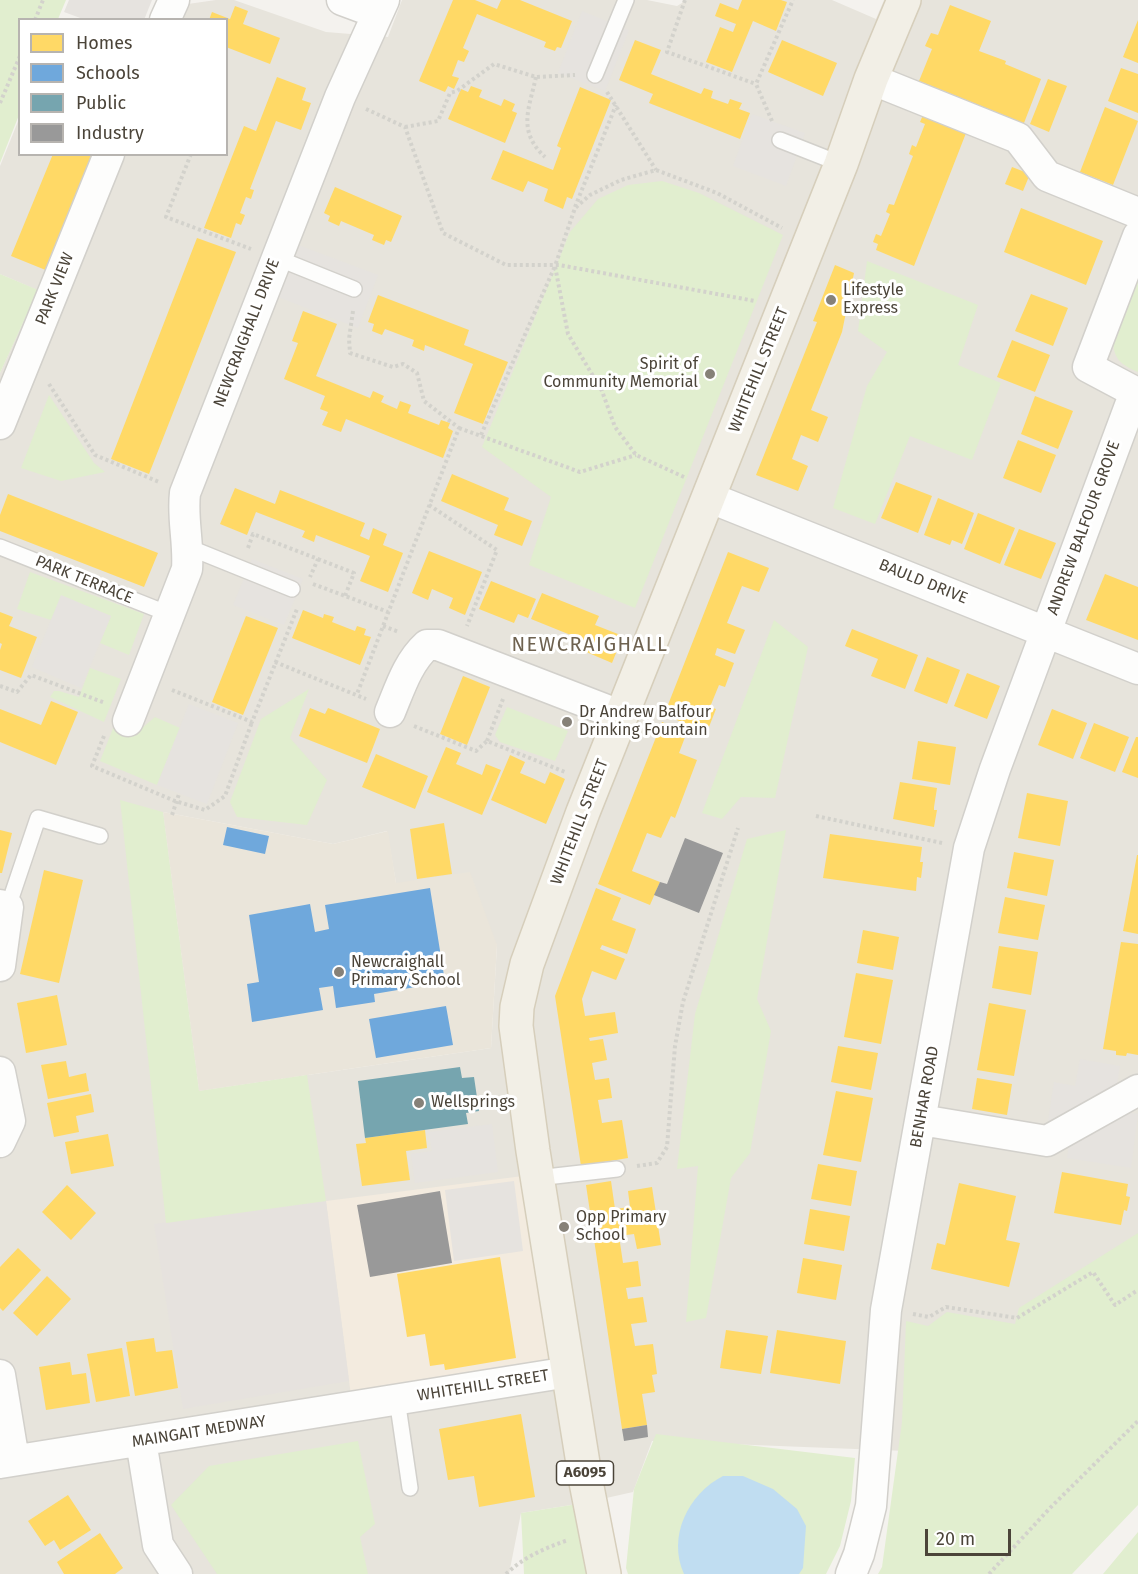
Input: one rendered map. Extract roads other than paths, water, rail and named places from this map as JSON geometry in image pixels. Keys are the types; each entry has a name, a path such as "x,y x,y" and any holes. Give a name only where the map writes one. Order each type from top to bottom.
{"main road":[{"name":"WHITEHILL STREET","path":"604,1574 595,1532 537,1178 516,1026 517,1007 527,964 594,785 841,164 897,2"}],"street":[{"path":"166,18 174,0"},
{"path":"342,0 380,7"},
{"name":"NEWCRAIGHALL DRIVE","path":"125,713 146,673 187,569 188,547 182,512 185,493 340,97 380,7"},
{"path":"871,79 1018,138 1047,176 1138,213"},
{"name":"PARK VIEW","path":"0,424 109,156"},
{"name":"ANDREW BALFOUR GROVE","path":"1046,631 1136,392 1088,367 1138,236"},
{"name":"BAULD DRIVE","path":"710,493 1138,669"},
{"name":"BENHAR ROAD","path":"851,1574 859,1554 871,1506 886,1310 969,848 995,769 1046,631"},
{"path":"390,712 411,663 418,653 427,645 438,645 622,716"},
{"path":"0,966 4,906"},
{"path":"0,1072 10,1121 0,1142"},
{"path":"921,1120 1047,1142 1138,1090"},
{"name":"WHITEHILL STREET","path":"397,1400 569,1372"},
{"path":"0,1375 7,1461"},
{"name":"MAINGAIT MEDWAY","path":"7,1461 397,1400"},
{"path":"141,1441 158,1545 177,1574"}],"lane":[{"path":"595,75 627,0"},
{"path":"780,140 841,164"},
{"path":"277,258 354,289"},
{"name":"PARK TERRACE","path":"0,547 169,614"},
{"path":"188,547 292,589"},
{"path":"4,906 38,818 100,836"},
{"path":"537,1178 617,1169"},
{"path":"397,1400 410,1488"}],"water":[{"path":"723,1476 743,1476 773,1489 797,1509 806,1526 803,1568 799,1574 684,1574 679,1560 678,1546 684,1518 700,1494"}],"place":[{"name":"Lifestyle Express","path":"831,300"},
{"name":"Spirit of Community Memorial","path":"710,374"},
{"name":"Dr Andrew Balfour Drinking Fountain","path":"567,722"},
{"name":"Newcraighall Primary School","path":"339,972"},
{"name":"Wellsprings","path":"419,1103"},
{"name":"Opp Primary School","path":"564,1227"}],"district":[{"name":"NEWCRAIGHALL","path":"590,645"}]}
